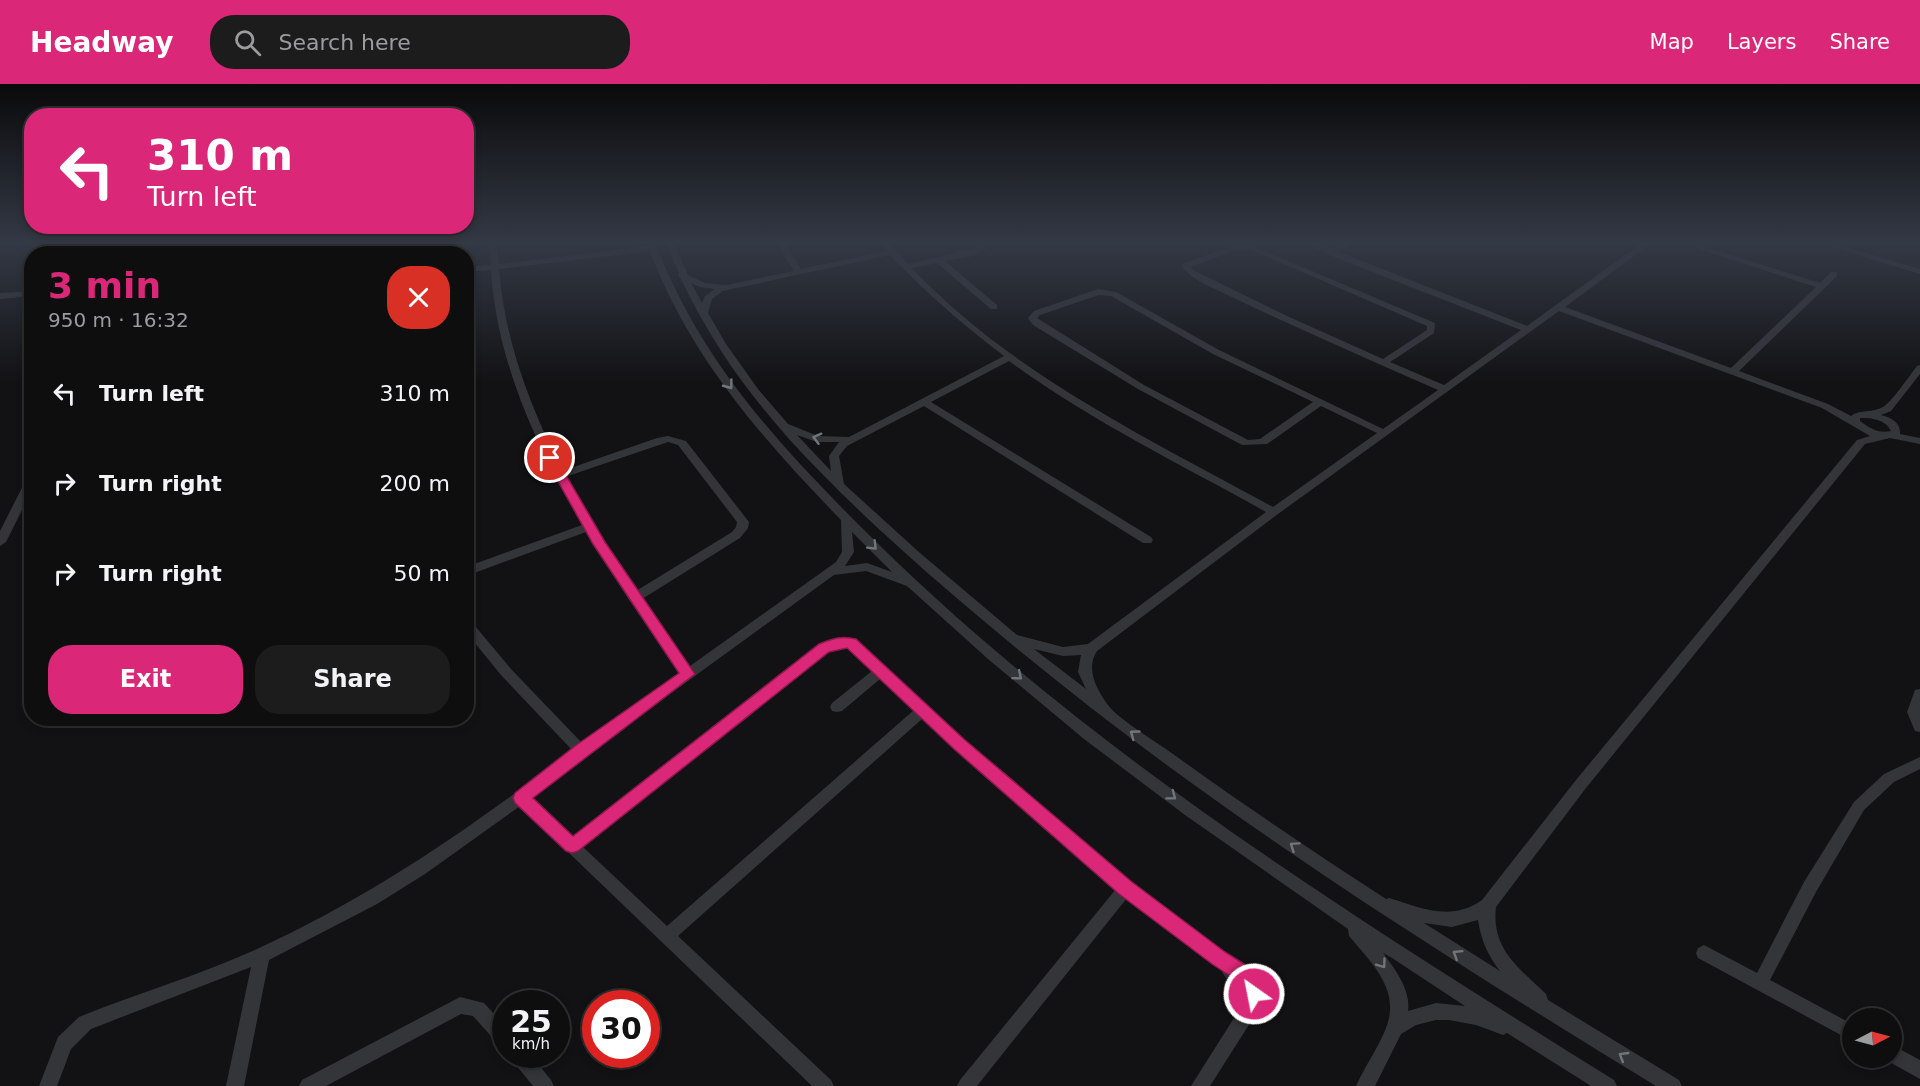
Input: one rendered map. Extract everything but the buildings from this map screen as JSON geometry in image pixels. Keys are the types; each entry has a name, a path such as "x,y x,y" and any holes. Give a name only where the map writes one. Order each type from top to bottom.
{"street":[{"path":"496,289 501,320 517,376 537,429 559,476 588,527 634,598 688,674"},
{"path":"672,289 688,323 706,353 766,433 846,520 910,584 1049,702 1115,754 1344,919 1608,1086"},
{"path":"689,289 715,336 782,425 839,484 914,555 1010,637 1104,713 1205,786 1376,901 1673,1086"},
{"path":"703,315 710,295 722,289"},
{"path":"929,289 956,314 1011,356 1080,402 1274,512"},
{"path":"973,289 994,307"},
{"path":"1222,289 1444,389"},
{"path":"1348,289 1432,325 1433,329 1383,363"},
{"path":"1423,289 1529,330"},
{"path":"1104,713 1085,676 1086,656 1092,648 1274,512 1586,289"},
{"path":"1732,372 1818,289"},
{"path":"0,296 24,294"},
{"path":"1320,402 1260,443 1251,444 1112,371 1042,326 1036,318 1044,310 1088,296 1106,294 1121,299 1216,352 1320,402 1384,433"},
{"path":"1560,308 1920,441"},
{"path":"688,323 695,326 705,338 715,336"},
{"path":"706,353 717,352 728,366 738,369"},
{"path":"839,484 834,456 840,447 854,436 1011,356"},
{"path":"1861,420 1888,409 1920,368"},
{"path":"923,401 1148,540"},
{"path":"1888,409 1890,430"},
{"path":"1861,420 1890,430"},
{"path":"1861,420 1861,442"},
{"path":"782,425 825,440 854,436"},
{"path":"1376,901 1446,920 1470,917 1488,905 1581,784 1861,442 1890,430"},
{"path":"559,476 648,444 669,443 685,448 743,522 742,528 728,539 634,598"},
{"path":"0,542 24,494"},
{"path":"48,1086 64,1043 84,1023 262,956 371,900 420,869 521,798 581,751 832,571 848,552 846,520"},
{"path":"474,570 588,527"},
{"path":"832,571 849,567 867,567 910,584"},
{"path":"474,633 506,672 581,751"},
{"path":"1010,637 1052,651 1077,652 1092,648"},
{"path":"572,846 814,657 841,648 863,653 922,711 1126,888 1218,958 1242,989 1244,1006 1241,1021 1200,1086"},
{"path":"837,707 882,671"},
{"path":"1920,694 1914,712 1920,727"},
{"path":"667,936 922,711"},
{"path":"1761,983 1810,887 1858,806 1889,778 1920,763"},
{"path":"521,798 825,1086"},
{"path":"966,1086 1126,888"},
{"path":"1488,905 1487,932 1495,951 1509,971 1551,1012"},
{"path":"1344,919 1380,960 1394,980 1400,999 1397,1027 1365,1086"},
{"path":"1704,953 1842,1028"},
{"path":"235,1086 262,956"},
{"path":"308,1086 445,1010 460,1005 478,1009 492,1024"},
{"path":"1397,1027 1420,1013 1448,1010 1520,1031"},
{"path":"1902,1060 1920,1070"},
{"path":"530,1068 545,1086"}],"route":[{"path":"550,458 588,527 634,598 688,674 581,751 521,798 572,846 828,645 840,642 851,643 959,745 1126,888 1218,958 1243,973 1254,994"}]}
